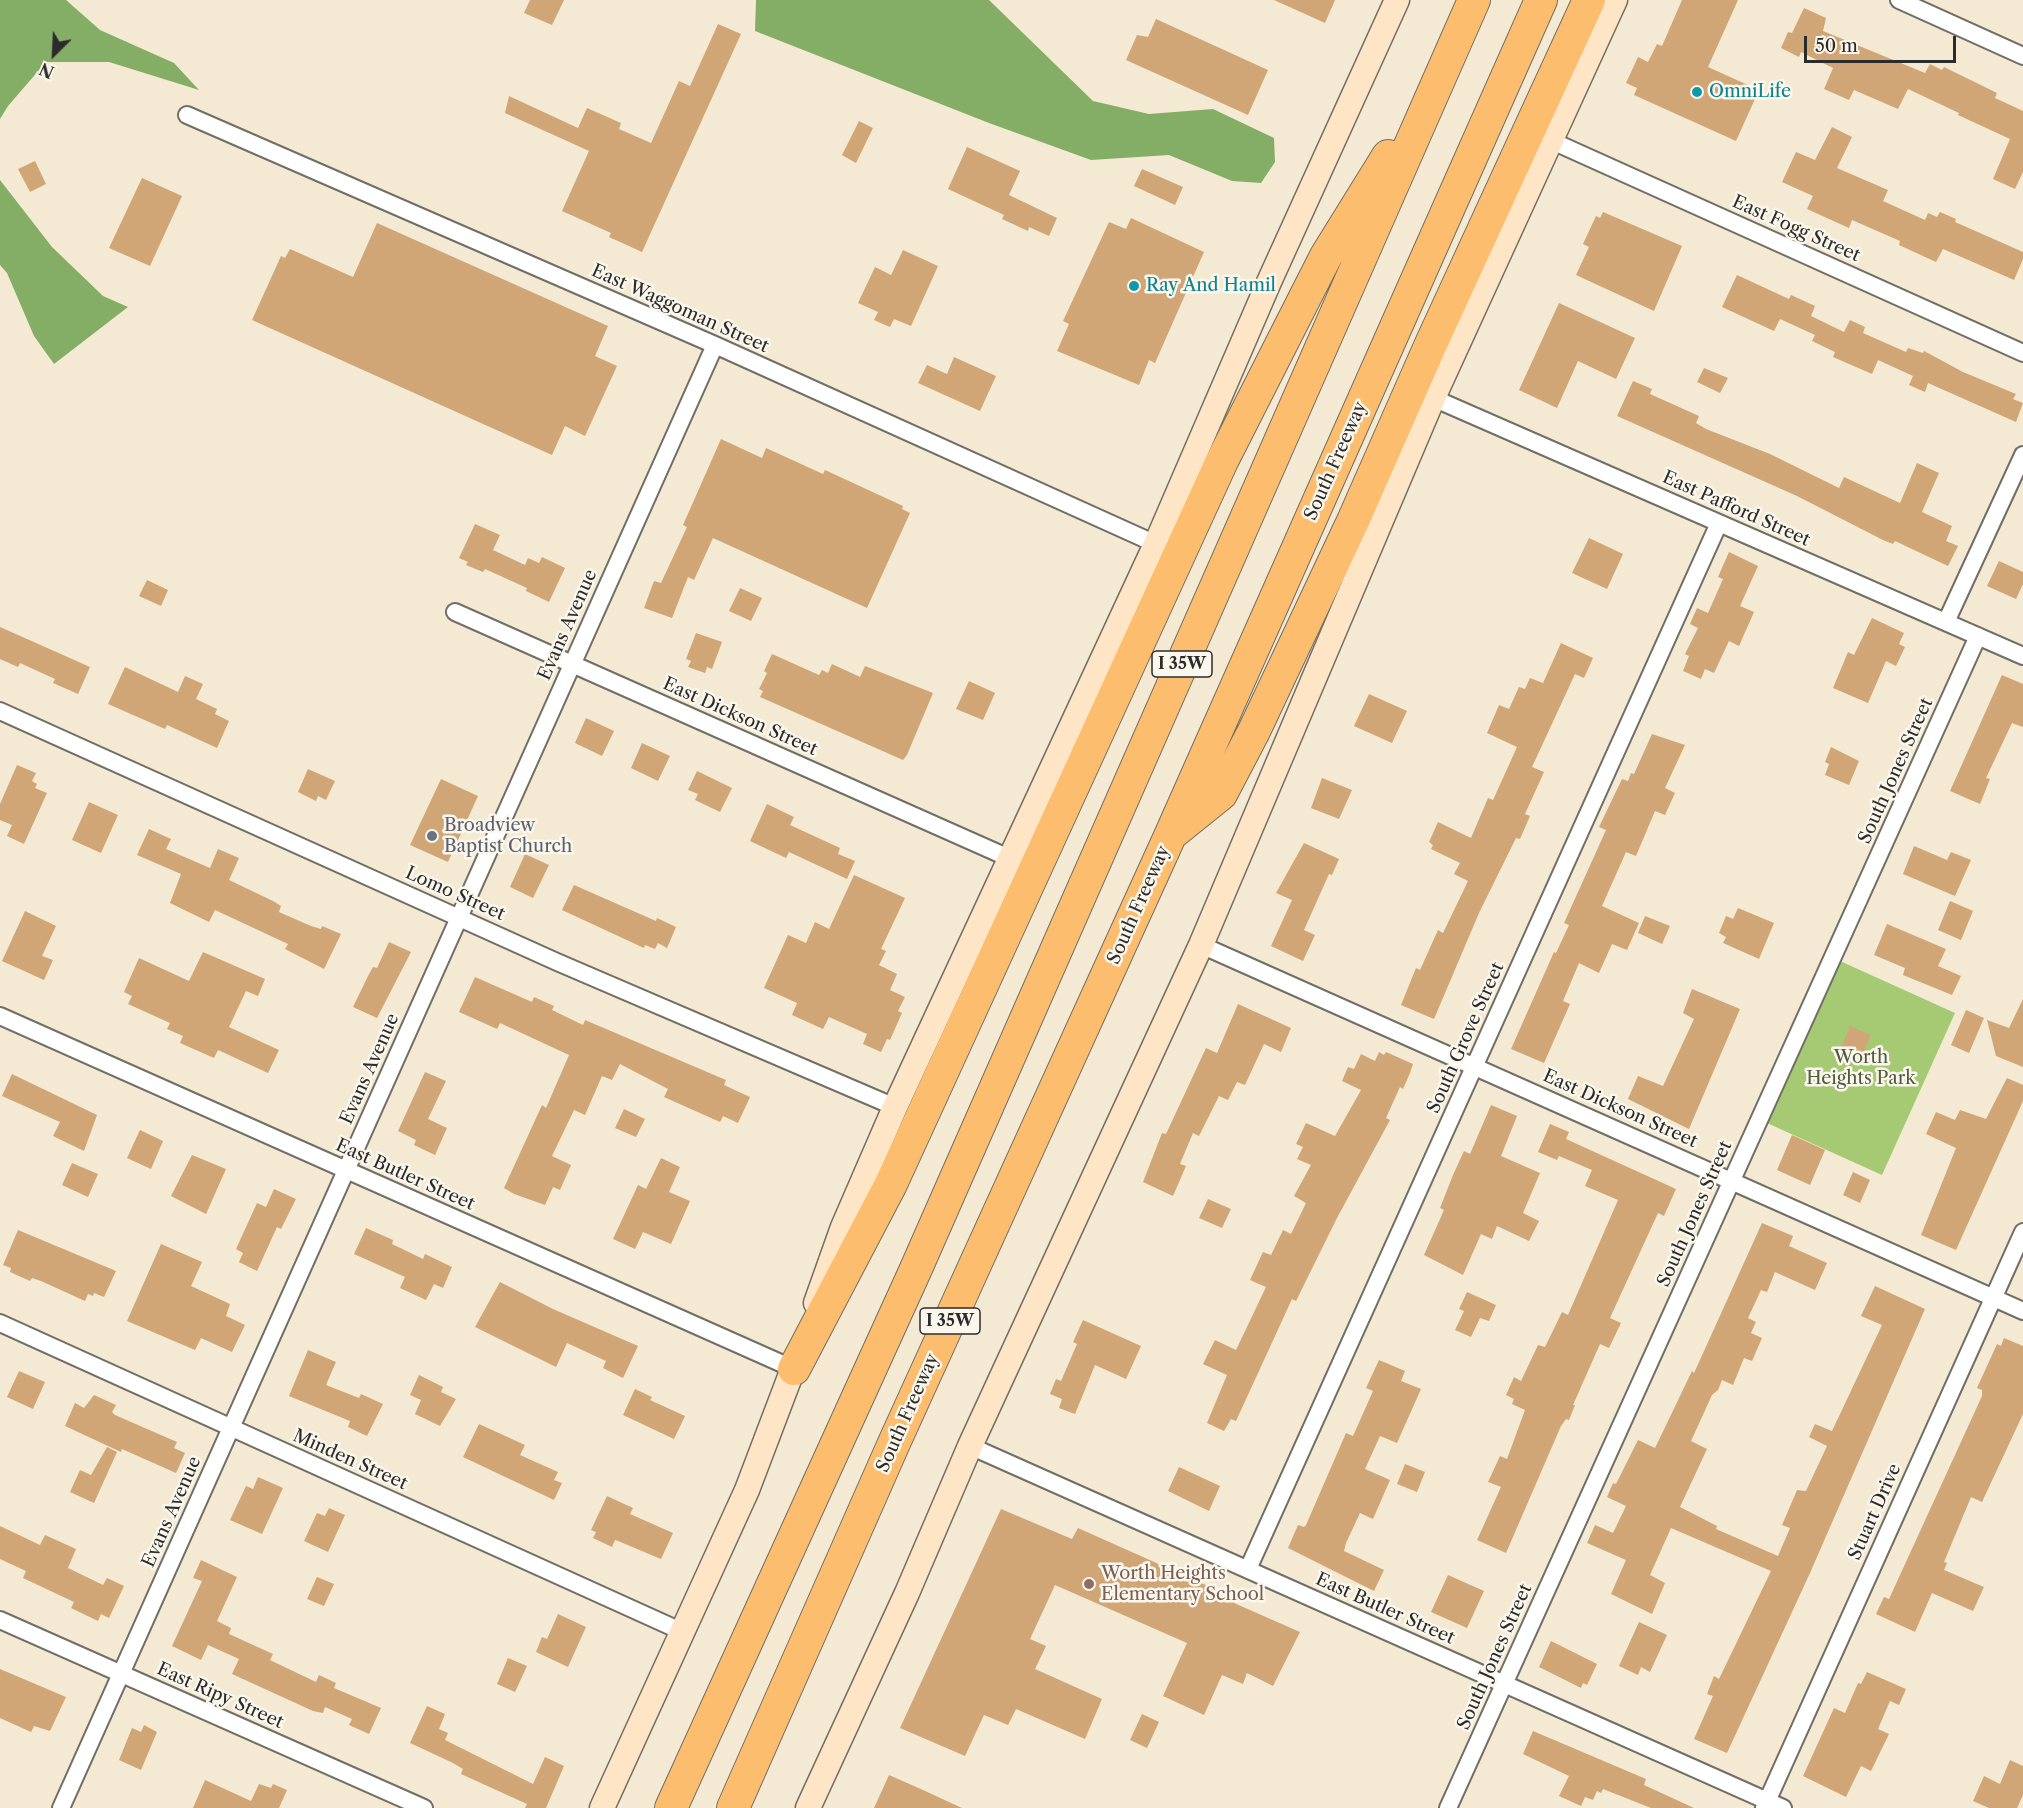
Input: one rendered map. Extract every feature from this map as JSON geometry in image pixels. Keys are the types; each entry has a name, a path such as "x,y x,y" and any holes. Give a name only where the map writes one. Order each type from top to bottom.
{"highway":[{"name":"I 35W","path":"671,1808 915,1271 1474,0"},
{"name":"South Freeway","path":"733,1808 894,1443 1170,836 1541,0"},
{"path":"1170,836 1221,794 1254,731 1353,521 1430,346 1589,0"},
{"path":"794,1369 891,1184 1222,461 1326,256 1448,58"}],"main road":[{"path":"602,1808 747,1490 794,1369 843,1227 1009,858 1156,544 1269,282 1397,0"},
{"path":"808,1808 908,1593 970,1446 1201,945 1433,398 1615,0"}],"street":[{"path":"1899,0 2023,56"},
{"name":"East Waggoman Street","path":"187,115 714,345 1156,544"},
{"name":"East Fogg Street","path":"1552,141 2023,353"},
{"name":"Evans Avenue","path":"61,1808 714,345"},
{"name":"East Pafford Street","path":"1433,398 2023,656"},
{"path":"1946,622 2023,454"},
{"name":"South Grove Street","path":"1248,1569 1719,523"},
{"name":"East Dickson Street","path":"455,612 1009,858"},
{"name":"South Jones Street","path":"1448,1808 1978,636"},
{"name":"Lomo Street","path":"0,711 459,917 896,1107"},
{"name":"East Dickson Street","path":"1201,945 1475,1065 2023,1311"},
{"name":"East Butler Street","path":"0,1016 794,1369"},
{"name":"Stuart Drive","path":"1765,1804 2023,1232"},
{"name":"Minden Street","path":"0,1323 683,1632"},
{"name":"East Butler Street","path":"970,1446 1505,1684 1765,1804 1783,1808"},
{"name":"East Ripy Street","path":"0,1620 424,1808"}],"green space":[{"path":"0,0 66,0 100,30 174,63 199,90 109,62 46,62 8,106 0,119"},
{"path":"756,0 989,0 1093,101 1149,114 1213,109 1274,138 1275,162 1261,183 1232,181 1169,155 1091,160 989,123 755,31"},
{"path":"0,180 52,247 103,296 128,307 54,364 34,336 7,273 0,265"},
{"name":"Worth Heights Park","path":"1840,961 1955,1013 1882,1175 1767,1123"}],"building":[{"path":"530,0 564,0 552,25 524,13"},
{"path":"1274,0 1335,0 1325,23"},
{"name":"OmniLife","path":"1682,0 1738,0 1708,67 1759,90 1736,141 1634,95 1637,88 1626,83 1638,57 1648,62 1657,44 1662,46"},
{"path":"1804,8 1826,18 1823,31 1925,73 1930,64 1942,70 1944,67 1997,93 1995,98 2023,111 2023,172 2015,189 1993,179 2010,139 1908,89 1898,109 1854,90 1849,100 1824,89 1833,68 1801,52 1799,57 1781,48 1788,32 1792,33"},
{"path":"1156,19 1268,70 1248,115 1126,60 1137,35 1148,37"},
{"path":"718,24 741,34 642,252 609,237 611,233 562,211 589,151 505,113 509,96 578,128 587,108 621,123 619,129 651,143 679,81 690,86"},
{"path":"859,121 873,128 856,163 842,155"},
{"path":"1832,127 1852,137 1837,168 1888,190 1883,201 1925,220 1928,213 1937,217 1940,212 1956,219 1955,222 2023,252 2023,259 2014,280 1943,249 1936,262 1899,245 1900,241 1852,220 1849,228 1807,209 1813,196 1782,182 1796,152 1815,160"},
{"path":"967,147 1020,171 1009,195 1057,218 1049,236 1029,227 1028,231 1002,219 1004,215 948,189"},
{"path":"35,161 46,184 30,192 18,169"},
{"path":"1142,169 1183,187 1175,205 1134,186"},
{"path":"142,178 182,196 150,266 109,248"},
{"path":"1603,212 1682,246 1654,311 1576,275 1589,247 1583,244 1596,216 1600,218"},
{"name":"Ray And Hamil","path":"1131,218 1204,252 1155,363 1149,360 1139,385 1057,351 1069,324 1063,321 1109,222 1126,229"},
{"path":"377,223 608,326 595,356 617,366 585,436 565,426 552,455 252,320 281,256 285,258 290,249 353,277"},
{"path":"903,250 938,266 911,326 894,319 890,327 874,320 878,312 858,303 875,267 891,275"},
{"path":"1737,275 1789,299 1791,295 1815,306 1811,316 1844,332 1850,320 1865,327 1863,333 1906,352 1908,348 1923,353 1924,351 1963,372 2016,394 2013,399 2023,403 2016,422 1928,383 1925,392 1909,385 1913,376 1878,360 1872,374 1833,357 1835,352 1812,341 1815,335 1780,319 1774,331 1722,307"},
{"path":"1559,303 1635,338 1616,379 1578,361 1557,408 1519,390"},
{"path":"954,357 996,376 980,411 918,383 927,365 947,374"},
{"path":"1704,368 1728,378 1720,393 1697,382"},
{"path":"1633,381 1652,389 1650,394 1699,416 1696,423 1706,429 1770,454 1839,488 1844,477 1900,503 1917,463 1939,473 1922,512 1952,526 1946,541 1958,546 1948,566 1895,541 1893,544 1883,540 1797,496 1617,416"},
{"path":"721,439 762,458 766,448 823,474 825,470 903,506 902,509 910,513 867,608 713,538 694,580 688,577 672,618 644,608 654,581 661,583 687,527 683,525"},
{"path":"475,524 500,535 493,550 525,565 528,558 539,563 542,557 565,568 549,602 526,591 527,588 485,569 483,572 466,565 468,562 459,558"},
{"path":"1589,538 1623,554 1607,589 1572,573"},
{"path":"1729,552 1758,566 1740,606 1754,612 1739,646 1729,641 1714,673 1705,669 1701,679 1683,671 1689,656 1685,654 1698,628 1690,624 1697,608 1708,613 1723,579 1718,577"},
{"path":"1999,561 2023,572 2023,584 2016,599 1987,586"},
{"path":"147,580 168,590 161,606 139,596"},
{"path":"740,588 762,598 751,621 729,611"},
{"path":"1872,618 1904,633 1899,644 1905,647 1896,666 1886,661 1868,703 1833,688 1848,652 1854,655"},
{"path":"0,627 90,667 78,694 53,683 55,679 20,663 18,667 0,659"},
{"path":"696,633 722,642 712,669 707,667 705,673 688,667 691,661 686,659"},
{"path":"1561,643 1593,658 1584,678 1575,674 1532,767 1544,772 1525,814 1530,816 1520,839 1516,838 1479,913 1434,1019 1401,1005 1416,968 1420,970 1438,930 1443,933 1468,881 1454,874 1460,863 1431,849 1433,845 1429,842 1438,822 1471,838 1488,798 1493,800 1517,747 1487,733 1499,705 1509,709 1519,687 1525,689 1530,678 1543,683"},
{"path":"772,654 819,675 822,670 828,673 832,664 860,677 865,666 933,693 907,755 903,760 760,697 763,691 759,689 767,673 764,671"},
{"path":"125,667 178,692 185,676 203,684 196,699 217,709 215,714 229,721 217,748 167,725 165,729 108,704"},
{"path":"2002,675 2023,684 2023,727 2012,723 1986,778 1990,779 1980,804 1950,791"},
{"path":"969,681 995,693 983,720 956,709"},
{"path":"1369,694 1407,711 1392,743 1354,726"},
{"path":"586,718 614,731 602,756 575,743"},
{"path":"1652,734 1685,745 1665,788 1675,793 1665,815 1655,811 1636,856 1626,852 1602,906 1639,923 1627,950 1612,944 1599,973 1579,963 1563,1001 1570,1004 1544,1063 1511,1049 1554,952 1556,953 1569,925 1564,923 1606,830 1599,827 1622,779 1628,781 1631,773 1634,774"},
{"path":"642,743 670,756 658,781 631,768"},
{"path":"1831,747 1859,761 1849,785 1825,775 1829,764 1825,762"},
{"path":"17,765 36,773 32,781 37,784 35,788 47,793 24,844 7,836 12,825 0,820 0,804"},
{"path":"308,769 335,781 326,800 318,796 316,801 298,792"},
{"path":"697,771 732,788 720,812 695,800 698,794 688,790"},
{"path":"1322,778 1352,790 1339,819 1311,808"},
{"path":"441,779 478,796 448,862 410,845"},
{"path":"89,802 118,815 101,853 72,840"},
{"path":"767,804 794,817 790,825 840,848 838,854 855,861 847,879 789,852 786,858 750,841"},
{"path":"149,829 171,839 166,849 210,868 218,849 239,858 229,880 281,906 279,912 311,926 321,929 322,926 341,934 324,969 285,949 288,944 215,910 209,922 170,903 181,874 137,855"},
{"path":"1304,843 1339,859 1332,875 1329,874 1304,930 1315,935 1303,961 1271,946 1292,900 1276,893"},
{"path":"1914,846 1947,860 1951,852 1971,860 1955,896 1903,874"},
{"path":"525,854 549,865 533,898 510,887"},
{"path":"854,875 905,898 881,949 886,951 879,965 897,974 890,990 905,997 898,1011 902,1013 890,1040 887,1039 881,1052 863,1044 867,1034 829,1017 823,1029 792,1015 797,1003 764,988 788,935 806,943 815,922 829,929"},
{"path":"574,885 656,921 657,918 676,927 667,948 658,943 655,949 645,945 644,948 562,910"},
{"path":"1950,901 1973,911 1961,940 1938,930"},
{"path":"1738,908 1774,923 1759,959 1723,943 1726,937 1719,933 1726,916 1733,919"},
{"path":"25,911 56,926 42,956 53,960 44,980 2,961"},
{"path":"1645,916 1670,926 1662,944 1638,933"},
{"path":"1887,924 1946,949 1938,966 1961,976 1952,995 1903,975 1905,968 1874,955"},
{"path":"389,942 411,952 377,1018 353,1007 373,967 377,968"},
{"path":"203,952 265,979 258,996 246,991 229,1027 279,1050 268,1073 218,1050 214,1058 180,1043 183,1036 167,1029 170,1023 128,1004 132,996 124,992 139,958 189,981"},
{"path":"475,977 532,1002 534,997 554,1006 552,1010 583,1025 585,1020 726,1080 724,1085 750,1097 738,1123 723,1116 720,1122 664,1097 668,1089 620,1064 612,1080 602,1076 585,1115 574,1110 552,1156 571,1165 560,1190 553,1187 545,1205 514,1194 504,1188 542,1105 546,1108 569,1055 500,1023 497,1029 459,1012"},
{"path":"1692,989 1740,1009 1689,1129 1628,1099 1638,1076 1663,1086 1694,1019 1683,1013"},
{"path":"2023,999 2023,1067 1996,1056 1987,1020 2009,1028"},
{"path":"1238,1004 1291,1028 1281,1052 1264,1044 1245,1085 1237,1082 1228,1100 1219,1096 1199,1136 1193,1133 1180,1164 1186,1166 1173,1196 1143,1182 1162,1133 1166,1134 1206,1048 1217,1053"},
{"path":"1966,1010 1984,1018 1969,1053 1951,1045"},
{"path":"1850,1026 1871,1035 1862,1056 1841,1047"},
{"path":"1379,1052 1384,1055 1386,1052 1413,1064 1410,1073 1403,1089 1400,1087 1386,1118 1390,1120 1337,1218 1296,1301 1292,1299 1236,1421 1231,1419 1224,1431 1207,1423 1227,1375 1203,1364 1215,1340 1236,1350 1266,1287 1250,1280 1263,1252 1271,1255 1283,1230 1291,1234 1306,1203 1294,1196 1311,1165 1297,1159 1303,1147 1296,1144 1306,1123 1335,1136 1361,1090 1342,1081 1348,1067 1354,1069 1361,1054 1375,1061"},
{"path":"425,1072 446,1081 428,1119 447,1128 435,1155 414,1145 416,1140 398,1131"},
{"path":"12,1074 97,1115 84,1151 53,1136 60,1122 2,1096"},
{"path":"2007,1078 2023,1085 2023,1101 1956,1250 1921,1235 1956,1148 1926,1134 1936,1112 1955,1120 1960,1110 1986,1119"},
{"path":"1491,1105 1517,1116 1501,1156 1540,1173 1523,1213 1539,1221 1529,1241 1497,1226 1492,1239 1481,1234 1463,1275 1424,1255 1444,1210 1440,1208 1453,1175 1464,1151 1470,1154"},
{"path":"624,1109 645,1119 636,1137 615,1128"},
{"path":"1550,1124 1569,1132 1566,1139 1676,1189 1664,1216 1658,1213 1610,1318 1621,1323 1609,1348 1600,1344 1573,1405 1575,1405 1569,1420 1566,1419 1561,1426 1506,1553 1477,1540 1501,1487 1488,1482 1500,1456 1507,1459 1525,1410 1512,1404 1514,1399 1506,1395 1514,1377 1521,1381 1538,1345 1545,1347 1562,1312 1568,1315 1618,1200 1585,1186 1592,1170 1559,1156 1557,1160 1538,1152"},
{"path":"140,1130 163,1141 151,1169 127,1158"},
{"path":"1792,1135 1825,1150 1810,1185 1777,1170"},
{"path":"192,1155 226,1169 206,1214 171,1196"},
{"path":"661,1158 680,1167 669,1192 690,1201 671,1244 643,1232 635,1249 613,1239 638,1185 646,1189"},
{"path":"72,1163 98,1174 88,1197 62,1185"},
{"path":"1853,1172 1870,1180 1860,1203 1843,1195"},
{"path":"274,1189 296,1199 281,1229 277,1227 257,1271 239,1262 243,1253 236,1249 257,1203 266,1207"},
{"path":"1208,1199 1231,1209 1222,1228 1199,1218"},
{"path":"1762,1223 1793,1236 1789,1246 1827,1263 1815,1290 1775,1272 1767,1292 1761,1290 1748,1318 1756,1322 1751,1333 1762,1338 1752,1361 1744,1358 1733,1385 1722,1380 1718,1390 1712,1395 1691,1441 1707,1449 1680,1507 1717,1526 1716,1529 1778,1556 1790,1528 1782,1525 1797,1490 1806,1491 1827,1446 1809,1437 1815,1424 1832,1431 1882,1325 1861,1316 1875,1286 1925,1309 1810,1573 1727,1753 1694,1739 1713,1696 1707,1694 1714,1676 1719,1679 1771,1571 1671,1528 1650,1575 1665,1583 1652,1614 1611,1594 1626,1560 1587,1543 1595,1525 1613,1533 1626,1506 1607,1497 1613,1483 1616,1484 1638,1440 1655,1448 1692,1371 1694,1373"},
{"path":"366,1228 393,1240 392,1244 423,1259 425,1254 452,1267 443,1288 434,1284 426,1300 400,1288 405,1277 354,1254"},
{"path":"18,1230 116,1271 104,1297 94,1293 93,1296 88,1294 85,1301 41,1281 32,1278 30,1281 10,1272 11,1268 3,1265"},
{"path":"161,1244 202,1262 191,1286 230,1304 226,1316 245,1325 232,1352 201,1338 195,1350 127,1321"},
{"path":"500,1282 553,1309 638,1346 623,1378 603,1368 606,1361 567,1343 556,1367 475,1327"},
{"path":"1467,1292 1496,1305 1489,1321 1480,1318 1471,1337 1455,1330 1464,1311 1459,1309"},
{"path":"1083,1320 1141,1346 1126,1379 1095,1365 1075,1414 1059,1408 1062,1399 1050,1394 1056,1379 1061,1381 1077,1344 1073,1342"},
{"path":"2004,1338 2023,1346 2023,1414 1982,1502 1971,1497 1944,1562 1947,1563 1944,1570 1984,1587 1973,1611 1932,1593 1915,1632 1876,1614 1884,1597 1889,1599 1982,1396 1982,1390 1977,1388 1997,1344 2001,1346"},
{"path":"308,1350 336,1362 326,1385 359,1398 361,1394 383,1404 367,1436 348,1427 350,1421 289,1396"},
{"path":"1379,1360 1405,1371 1401,1381 1421,1389 1397,1443 1380,1436 1365,1469 1390,1480 1373,1519 1360,1513 1344,1551 1384,1570 1374,1591 1288,1548 1298,1525 1304,1527 1306,1525 1346,1433 1353,1436 1373,1391 1366,1388"},
{"path":"19,1371 45,1382 33,1409 7,1397"},
{"path":"419,1375 443,1387 441,1392 456,1399 440,1426 415,1414 421,1400 410,1395"},
{"path":"635,1389 652,1397 650,1400 685,1416 674,1439 623,1415"},
{"path":"94,1395 116,1405 112,1412 115,1415 177,1442 174,1448 185,1453 176,1473 122,1449 121,1452 65,1426 75,1403 84,1408"},
{"path":"479,1424 525,1445 520,1455 558,1472 554,1480 562,1483 554,1500 463,1457"},
{"path":"107,1447 117,1452 94,1503 70,1492 80,1470 91,1475"},
{"path":"1405,1464 1425,1472 1417,1492 1397,1484"},
{"path":"1179,1467 1220,1486 1209,1511 1168,1491"},
{"path":"258,1477 283,1488 262,1534 230,1520 246,1486 253,1489"},
{"path":"607,1496 633,1508 630,1514 673,1533 661,1559 615,1540 612,1547 593,1538 596,1532 591,1530"},
{"path":"329,1508 345,1515 328,1552 304,1541 317,1513 325,1516"},
{"path":"1001,1509 1072,1539 1078,1528 1237,1599 1234,1603 1300,1632 1273,1686 1247,1673 1243,1684 1222,1675 1204,1715 1163,1696 1187,1643 1055,1585 1030,1639 1046,1646 1035,1669 1102,1699 1085,1739 1016,1709 1008,1725 984,1715 965,1756 900,1728"},
{"path":"0,1526 40,1545 45,1535 76,1549 68,1568 103,1585 107,1578 124,1586 109,1618 101,1614 98,1621 71,1608 74,1602 23,1578 26,1571 0,1559"},
{"path":"201,1560 237,1577 217,1621 231,1628 229,1634 273,1654 270,1660 316,1682 319,1675 336,1683 334,1688 381,1708 369,1734 349,1725 352,1719 325,1707 323,1713 313,1711 232,1674 239,1659 208,1645 201,1660 172,1646 202,1581 193,1578"},
{"path":"1448,1575 1484,1591 1467,1628 1431,1612"},
{"path":"317,1577 334,1584 324,1606 307,1599"},
{"path":"558,1614 586,1627 568,1667 536,1652 542,1637 547,1639"},
{"path":"1639,1622 1667,1635 1650,1672 1641,1667 1638,1675 1619,1666"},
{"path":"1551,1641 1597,1664 1587,1685 1583,1683 1581,1688 1539,1667"},
{"path":"508,1658 527,1666 515,1692 497,1684"},
{"path":"0,1669 66,1697 50,1731 34,1726 31,1732 0,1718"},
{"path":"1867,1672 1906,1689 1899,1705 1890,1701 1878,1729 1889,1734 1871,1771 1861,1766 1846,1797 1803,1776 1834,1708 1845,1713 1858,1683 1861,1684"},
{"path":"427,1706 445,1714 439,1729 448,1733 445,1740 533,1784 545,1757 564,1766 546,1808 525,1808 527,1804 461,1774 463,1769 410,1743"},
{"path":"1142,1714 1159,1722 1147,1748 1130,1740"},
{"path":"144,1725 157,1732 141,1770 119,1760 132,1728 141,1732"},
{"path":"1533,1731 1646,1779 1644,1785 1694,1808 1651,1808 1603,1789 1601,1793 1597,1791 1593,1800 1585,1797 1581,1806 1559,1796 1569,1776 1523,1754"},
{"path":"2010,1760 2023,1766 2023,1795 2017,1808 1989,1808 1973,1801 1984,1776 2000,1784"},
{"path":"889,1775 923,1790 962,1808 874,1808"},
{"path":"205,1780 251,1801 259,1784 271,1788 273,1784 287,1790 279,1808 193,1808"}],"place":[{"name":"OmniLife","path":"1697,92"},
{"name":"Ray And Hamil","path":"1134,286"},
{"name":"Broadview Baptist Church","path":"432,836"},
{"name":"Worth Heights Elementary School","path":"1089,1584"}]}
